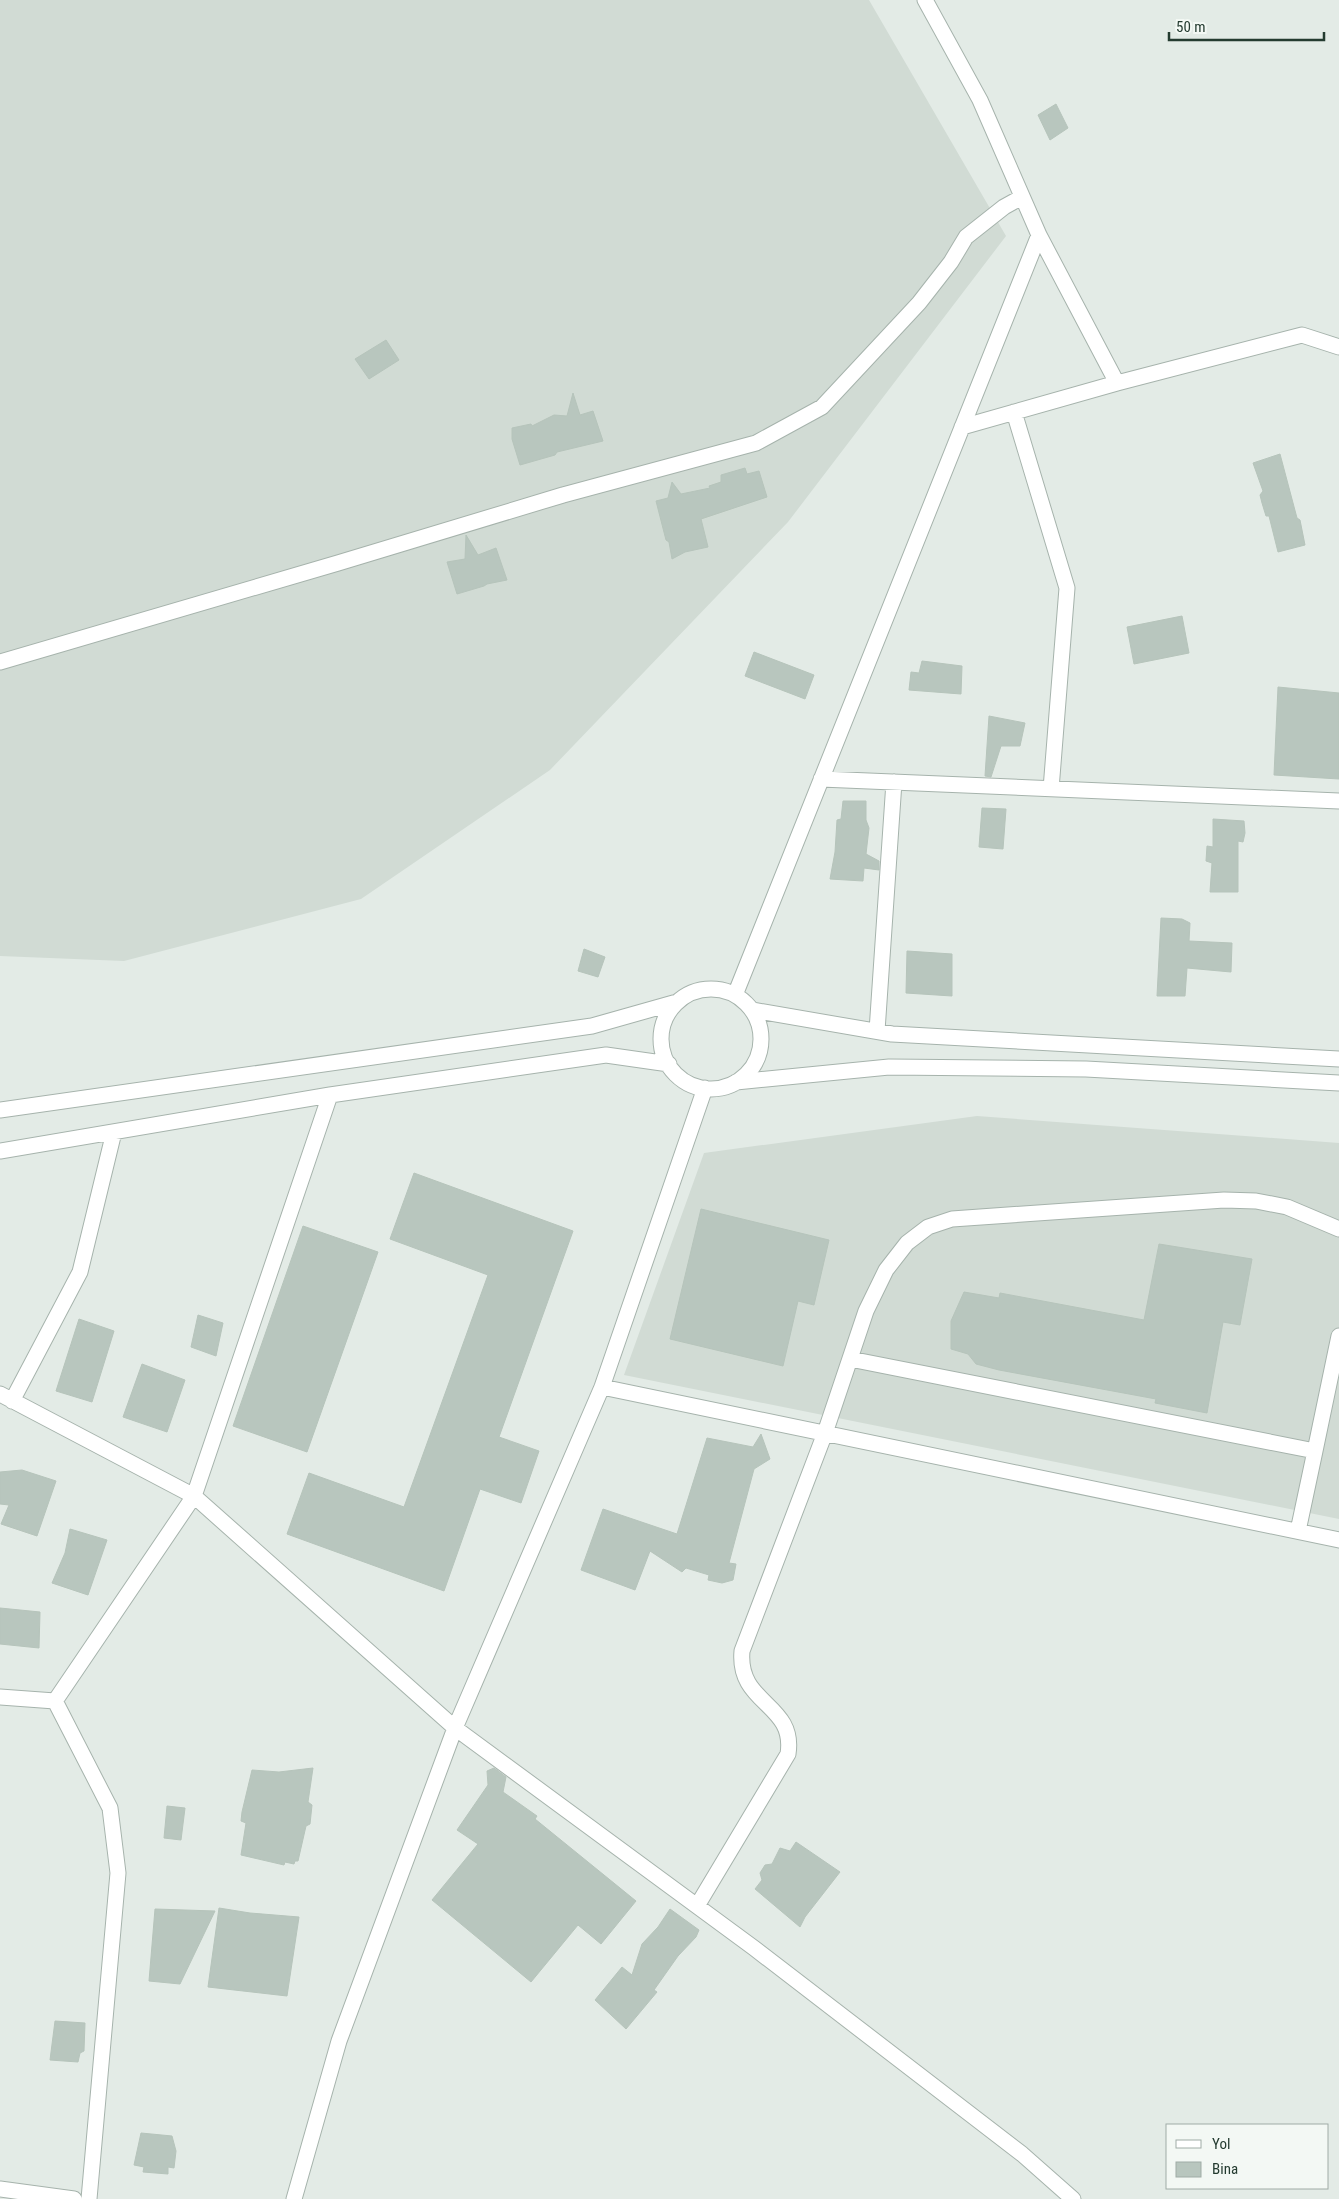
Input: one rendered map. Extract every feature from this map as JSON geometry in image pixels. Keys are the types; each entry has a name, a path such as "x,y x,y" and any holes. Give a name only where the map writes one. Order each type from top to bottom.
{"street":[{"path":"925,0 980,100 1039,235 1117,383"},
{"path":"0,662 563,495 756,443 822,407 919,303 951,262 966,237 1004,207 1022,196"},
{"path":"735,995 1039,235"},
{"path":"962,427 1117,383 1302,335 1339,348"},
{"path":"1014,412 1067,588 1052,789"},
{"path":"821,779 1339,801"},
{"path":"876,1031 894,782"},
{"path":"0,1110 592,1026 677,1002 690,993 705,989 721,990 735,995 752,1010 759,1024 761,1041 757,1057 749,1071 736,1082"},
{"path":"677,1002 667,1016 662,1032 662,1049 668,1064 678,1076 690,1084 704,1088 721,1088 736,1082 899,1067 1086,1069 1339,1083"},
{"path":"752,1010 892,1034 1339,1058"},
{"path":"0,1151 330,1095 606,1055 668,1064"},
{"path":"294,2199 339,2041 455,1728 602,1386 704,1088"},
{"path":"55,1701 194,1496 330,1095"},
{"path":"114,1132 80,1272 6,1397 194,1496 455,1728 697,1906 1022,2154 1073,2199"},
{"path":"697,1906 785,1763 788,1754 790,1745 786,1727 782,1719 748,1686 742,1670 742,1651 825,1433 866,1311 886,1270 907,1243 928,1227 952,1219 1224,1200 1256,1201 1287,1206 1339,1228"},
{"path":"1298,1531 1339,1336"},
{"path":"850,1359 1315,1451"},
{"path":"602,1386 1339,1540"},
{"path":"0,1698 55,1701"},
{"path":"55,1701 110,1808 118,1873 89,2199"},
{"path":"0,2189 74,2199"}],"shaded area":[{"path":"0,0 869,0 1006,236 788,522 550,770 361,899 124,961 0,956"},
{"path":"977,1116 1339,1143 1339,1519 624,1375 704,1153"}],"building":[{"path":"1056,104 1068,128 1050,140 1038,115"},
{"path":"386,340 399,360 369,379 355,359"},
{"path":"573,393 580,415 593,411 603,441 557,452 555,455 520,465 512,439 512,428 531,424 532,426 554,415 567,416"},
{"path":"1280,454 1297,518 1300,520 1305,545 1278,552 1269,516 1266,516 1262,503 1260,495 1263,491 1253,463"},
{"path":"745,468 747,474 759,471 767,497 701,519 708,547 685,552 672,559 669,542 666,540 656,501 668,498 672,482 681,494 710,488 709,486 721,482 721,475"},
{"path":"466,535 478,555 496,548 507,580 487,584 457,594 447,562 465,559"},
{"path":"1182,616 1189,653 1134,664 1127,627"},
{"path":"754,652 814,675 805,699 745,676"},
{"path":"922,661 962,666 961,694 909,690 911,672 919,673"},
{"path":"1278,687 1339,693 1339,779 1274,775"},
{"path":"989,716 1025,723 1020,746 1001,746 991,777 985,776"},
{"path":"843,801 866,801 866,820 869,828 866,854 879,861 879,870 864,868 863,881 830,879 835,852 837,820 841,819"},
{"path":"982,808 1006,809 1003,849 979,847"},
{"path":"1213,819 1244,821 1245,833 1243,842 1238,841 1238,892 1210,892 1212,863 1206,861 1207,846 1213,847"},
{"path":"1161,918 1182,919 1190,923 1189,941 1232,943 1231,972 1187,968 1185,996 1157,996"},
{"path":"584,949 605,957 598,977 578,971"},
{"path":"907,951 952,954 952,996 906,993"},
{"path":"414,1173 573,1231 499,1437 539,1451 521,1503 480,1489 444,1591 287,1534 309,1473 404,1507 488,1275 390,1239"},
{"path":"701,1209 829,1240 814,1305 798,1301 783,1366 670,1339"},
{"path":"303,1226 378,1252 307,1452 233,1426"},
{"path":"1159,1244 1252,1259 1240,1325 1223,1322 1207,1413 1155,1403 1156,1399 999,1370 976,1364 968,1354 951,1349 951,1321 964,1292 999,1298 1000,1293 1144,1320"},
{"path":"198,1315 223,1323 216,1356 191,1347"},
{"path":"79,1319 114,1331 92,1402 56,1391"},
{"path":"142,1364 185,1380 167,1432 123,1417"},
{"path":"761,1434 770,1459 754,1469 729,1563 736,1564 733,1580 722,1583 708,1580 709,1575 686,1568 682,1572 650,1551 635,1590 581,1570 603,1509 677,1534 707,1438 753,1447"},
{"path":"22,1470 56,1481 37,1536 1,1524 9,1505 0,1504 0,1472"},
{"path":"70,1529 107,1540 88,1595 52,1583 65,1553"},
{"path":"0,1608 40,1612 39,1648 0,1644"},
{"path":"313,1768 308,1802 312,1805 310,1824 306,1826 298,1861 295,1861 294,1864 285,1862 284,1865 241,1855 246,1823 241,1821 242,1812 252,1770 279,1772"},
{"path":"494,1768 506,1777 503,1792 537,1816 535,1819 636,1901 601,1944 578,1925 531,1982 432,1900 478,1844 457,1830 488,1785 487,1771"},
{"path":"167,1806 185,1808 181,1840 164,1838"},
{"path":"796,1842 840,1872 805,1917 800,1927 755,1889 762,1880 760,1873 765,1865 772,1864 780,1848 790,1851"},
{"path":"219,1908 250,1913 299,1917 287,1996 208,1987"},
{"path":"155,1909 215,1911 180,1984 149,1981"},
{"path":"670,1909 699,1930 696,1937 678,1956 654,1990 657,1992 626,2029 595,2000 622,1967 632,1975 642,1944 658,1927"},
{"path":"55,2021 85,2023 84,2051 80,2053 78,2062 50,2060"},
{"path":"141,2133 172,2136 176,2151 174,2168 168,2167 168,2174 143,2172 144,2167 134,2165"}]}
